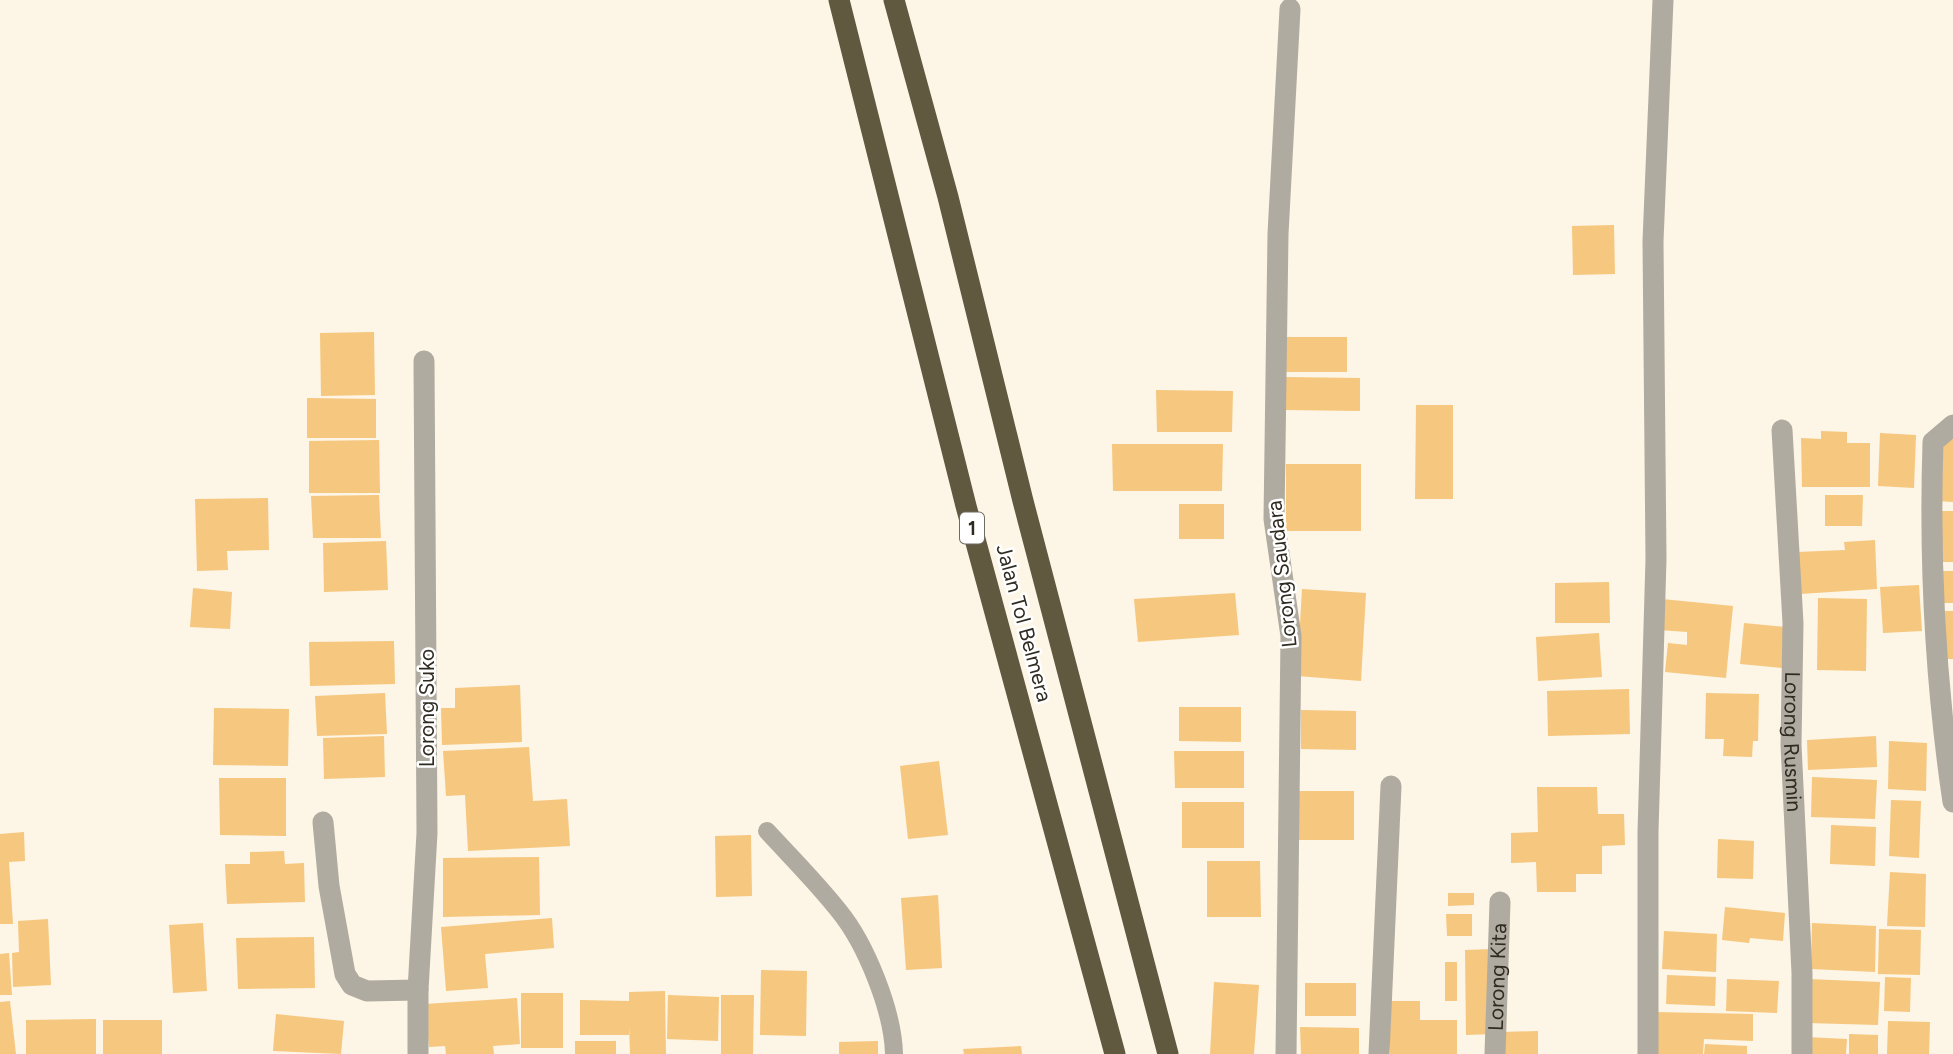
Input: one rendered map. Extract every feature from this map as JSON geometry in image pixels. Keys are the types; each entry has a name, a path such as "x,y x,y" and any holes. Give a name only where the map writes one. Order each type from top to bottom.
{"highway":[{"name":"Jalan Tol Belmera","path":"839,0 966,506 1115,1054"},
{"name":"Jalan Tol Belmera","path":"894,0 948,197 1023,501 1168,1054"}],"street":[{"path":"1648,1054 1648,832 1657,559 1653,241 1663,0"},
{"name":"Lorong Saudara","path":"1286,1054 1291,636 1274,519 1278,234 1290,9"},
{"name":"Lorong Suko","path":"418,1054 418,990 428,833 424,361"},
{"path":"1953,425 1933,442 1930,530 1939,706 1953,802"},
{"name":"Lorong Rusmin","path":"1782,430 1793,623 1791,745 1802,973 1802,1054"},
{"path":"1379,1054 1391,786"},
{"path":"323,822 329,886 345,974 352,985 367,990 418,990"},
{"name":"Lorong Kita","path":"1495,1054 1500,902"}],"lane":[{"path":"767,831 841,913 886,1003 893,1029 894,1054"}],"building":[{"path":"1614,225 1615,274 1573,275 1572,226"},
{"path":"374,332 375,395 321,396 320,333"},
{"path":"1282,337 1347,337 1347,372 1282,372"},
{"path":"1286,377 1360,378 1360,411 1286,410"},
{"path":"1156,390 1233,391 1232,432 1157,432"},
{"path":"307,398 376,399 376,438 307,438"},
{"path":"1416,405 1453,405 1453,499 1415,499"},
{"path":"1821,431 1847,432 1847,443 1870,443 1870,487 1802,487 1801,438 1821,439"},
{"path":"1880,433 1916,435 1914,488 1878,486"},
{"path":"1939,437 1953,438 1953,502 1937,501"},
{"path":"379,440 380,493 309,493 309,441"},
{"path":"1112,444 1223,444 1222,491 1113,491"},
{"path":"1286,464 1361,464 1361,531 1286,531"},
{"path":"379,495 381,538 313,538 311,496"},
{"path":"1825,495 1863,495 1862,526 1825,526"},
{"path":"268,498 269,550 227,551 228,570 197,571 195,499"},
{"path":"1179,504 1224,504 1224,539 1179,539"},
{"path":"1941,511 1953,511 1953,562 1941,562"},
{"path":"1875,540 1877,589 1800,594 1797,552 1845,550 1844,542"},
{"path":"386,541 388,590 324,592 323,543"},
{"path":"1936,571 1953,571 1953,603 1936,603"},
{"path":"1609,582 1610,623 1555,623 1555,583"},
{"path":"1919,585 1922,631 1883,633 1880,587"},
{"path":"193,588 232,592 230,629 190,627"},
{"path":"1302,589 1366,593 1361,681 1297,676"},
{"path":"1235,593 1239,635 1138,642 1134,599"},
{"path":"1818,598 1867,599 1866,671 1817,670"},
{"path":"1662,599 1733,606 1726,678 1665,672 1668,643 1687,645 1687,632 1659,630"},
{"path":"1938,611 1953,611 1953,659 1938,659"},
{"path":"1744,623 1786,627 1782,668 1740,664"},
{"path":"1599,633 1602,677 1538,681 1536,637"},
{"path":"394,641 395,684 310,686 309,642"},
{"path":"520,685 522,742 442,745 441,708 455,708 455,688"},
{"path":"1629,689 1630,734 1548,736 1547,691"},
{"path":"385,693 387,734 317,736 315,696"},
{"path":"1706,693 1759,694 1758,741 1753,741 1752,757 1723,756 1724,739 1705,739"},
{"path":"1179,707 1241,707 1241,742 1179,741"},
{"path":"214,708 289,709 288,766 213,765"},
{"path":"1301,710 1356,711 1356,750 1301,749"},
{"path":"384,736 385,777 324,779 323,738"},
{"path":"1876,736 1877,767 1808,770 1807,740"},
{"path":"1889,741 1927,743 1926,791 1888,789"},
{"path":"529,747 533,801 567,799 570,846 468,851 465,795 446,796 443,751"},
{"path":"1174,751 1244,751 1244,788 1175,788"},
{"path":"939,761 948,835 908,839 900,766"},
{"path":"1812,777 1877,780 1875,819 1811,817"},
{"path":"219,778 286,778 286,836 220,835"},
{"path":"1537,787 1597,787 1598,814 1624,814 1625,845 1602,846 1602,874 1576,874 1576,892 1537,892 1536,862 1511,863 1511,833 1538,832"},
{"path":"1298,791 1354,791 1354,840 1299,840"},
{"path":"1891,800 1921,801 1919,858 1889,856"},
{"path":"1182,802 1244,802 1244,848 1182,848"},
{"path":"1831,825 1876,827 1875,866 1830,864"},
{"path":"24,832 25,861 9,862 13,924 0,924 0,834"},
{"path":"751,835 752,896 716,897 715,836"},
{"path":"1718,839 1754,841 1753,879 1717,878"},
{"path":"284,851 285,864 304,863 305,902 227,904 225,864 250,864 250,852"},
{"path":"539,857 540,915 443,917 443,858"},
{"path":"1207,861 1260,861 1261,917 1207,917"},
{"path":"1890,872 1926,874 1925,927 1887,926"},
{"path":"1448,893 1474,893 1474,905 1448,906"},
{"path":"938,895 942,968 906,970 901,898"},
{"path":"1725,907 1785,913 1783,941 1750,938 1749,943 1722,940"},
{"path":"1446,914 1472,914 1472,936 1447,936"},
{"path":"552,918 554,948 485,954 488,988 446,991 441,927"},
{"path":"48,919 51,985 13,987 12,953 19,952 18,921"},
{"path":"203,923 207,991 173,993 169,925"},
{"path":"1812,923 1876,926 1875,972 1811,969"},
{"path":"1879,929 1921,930 1920,975 1878,974"},
{"path":"1664,931 1717,934 1716,972 1662,969"},
{"path":"314,937 315,988 238,989 236,938"},
{"path":"1493,949 1494,1034 1466,1035 1465,950"},
{"path":"9,953 12,995 0,995 0,954"},
{"path":"1445,962 1457,962 1457,1001 1445,1001"},
{"path":"761,970 807,971 806,1036 760,1035"},
{"path":"1667,975 1716,977 1715,1006 1666,1004"},
{"path":"1885,977 1911,978 1910,1012 1884,1011"},
{"path":"1727,979 1779,981 1777,1013 1726,1011"},
{"path":"1808,979 1880,982 1878,1025 1807,1023"},
{"path":"1214,982 1259,985 1254,1054 1210,1054"},
{"path":"1305,983 1356,983 1356,1016 1305,1016"},
{"path":"665,991 666,1054 630,1054 629,1024 629,1035 580,1035 580,1000 629,1001 629,992"},
{"path":"521,993 563,993 563,1048 521,1048"},
{"path":"668,995 719,997 718,1041 667,1039"},
{"path":"721,995 754,995 753,1054 721,1054"},
{"path":"517,998 520,1044 493,1046 494,1054 446,1054 445,1046 429,1047 425,1004"},
{"path":"10,1001 16,1054 0,1054 0,1002"},
{"path":"1389,1001 1420,1001 1420,1020 1457,1020 1457,1054 1390,1054"},
{"path":"1654,1012 1753,1014 1753,1041 1704,1039 1703,1054 1653,1054"},
{"path":"276,1014 344,1021 341,1054 273,1051"},
{"path":"96,1019 96,1054 26,1054 26,1020"},
{"path":"103,1020 162,1020 162,1054 103,1054"},
{"path":"1888,1021 1930,1022 1929,1054 1887,1054"},
{"path":"1300,1027 1359,1028 1359,1054 1301,1054"},
{"path":"1538,1031 1538,1054 1501,1054 1501,1032"},
{"path":"1849,1034 1878,1035 1878,1054 1849,1054"},
{"path":"1806,1037 1847,1039 1846,1054 1806,1054"},
{"path":"575,1041 616,1041 616,1054 575,1054"},
{"path":"878,1041 878,1054 839,1054 839,1042"},
{"path":"1705,1044 1747,1046 1747,1054 1704,1054"},
{"path":"1021,1046 1022,1054 964,1054 963,1049"}]}
